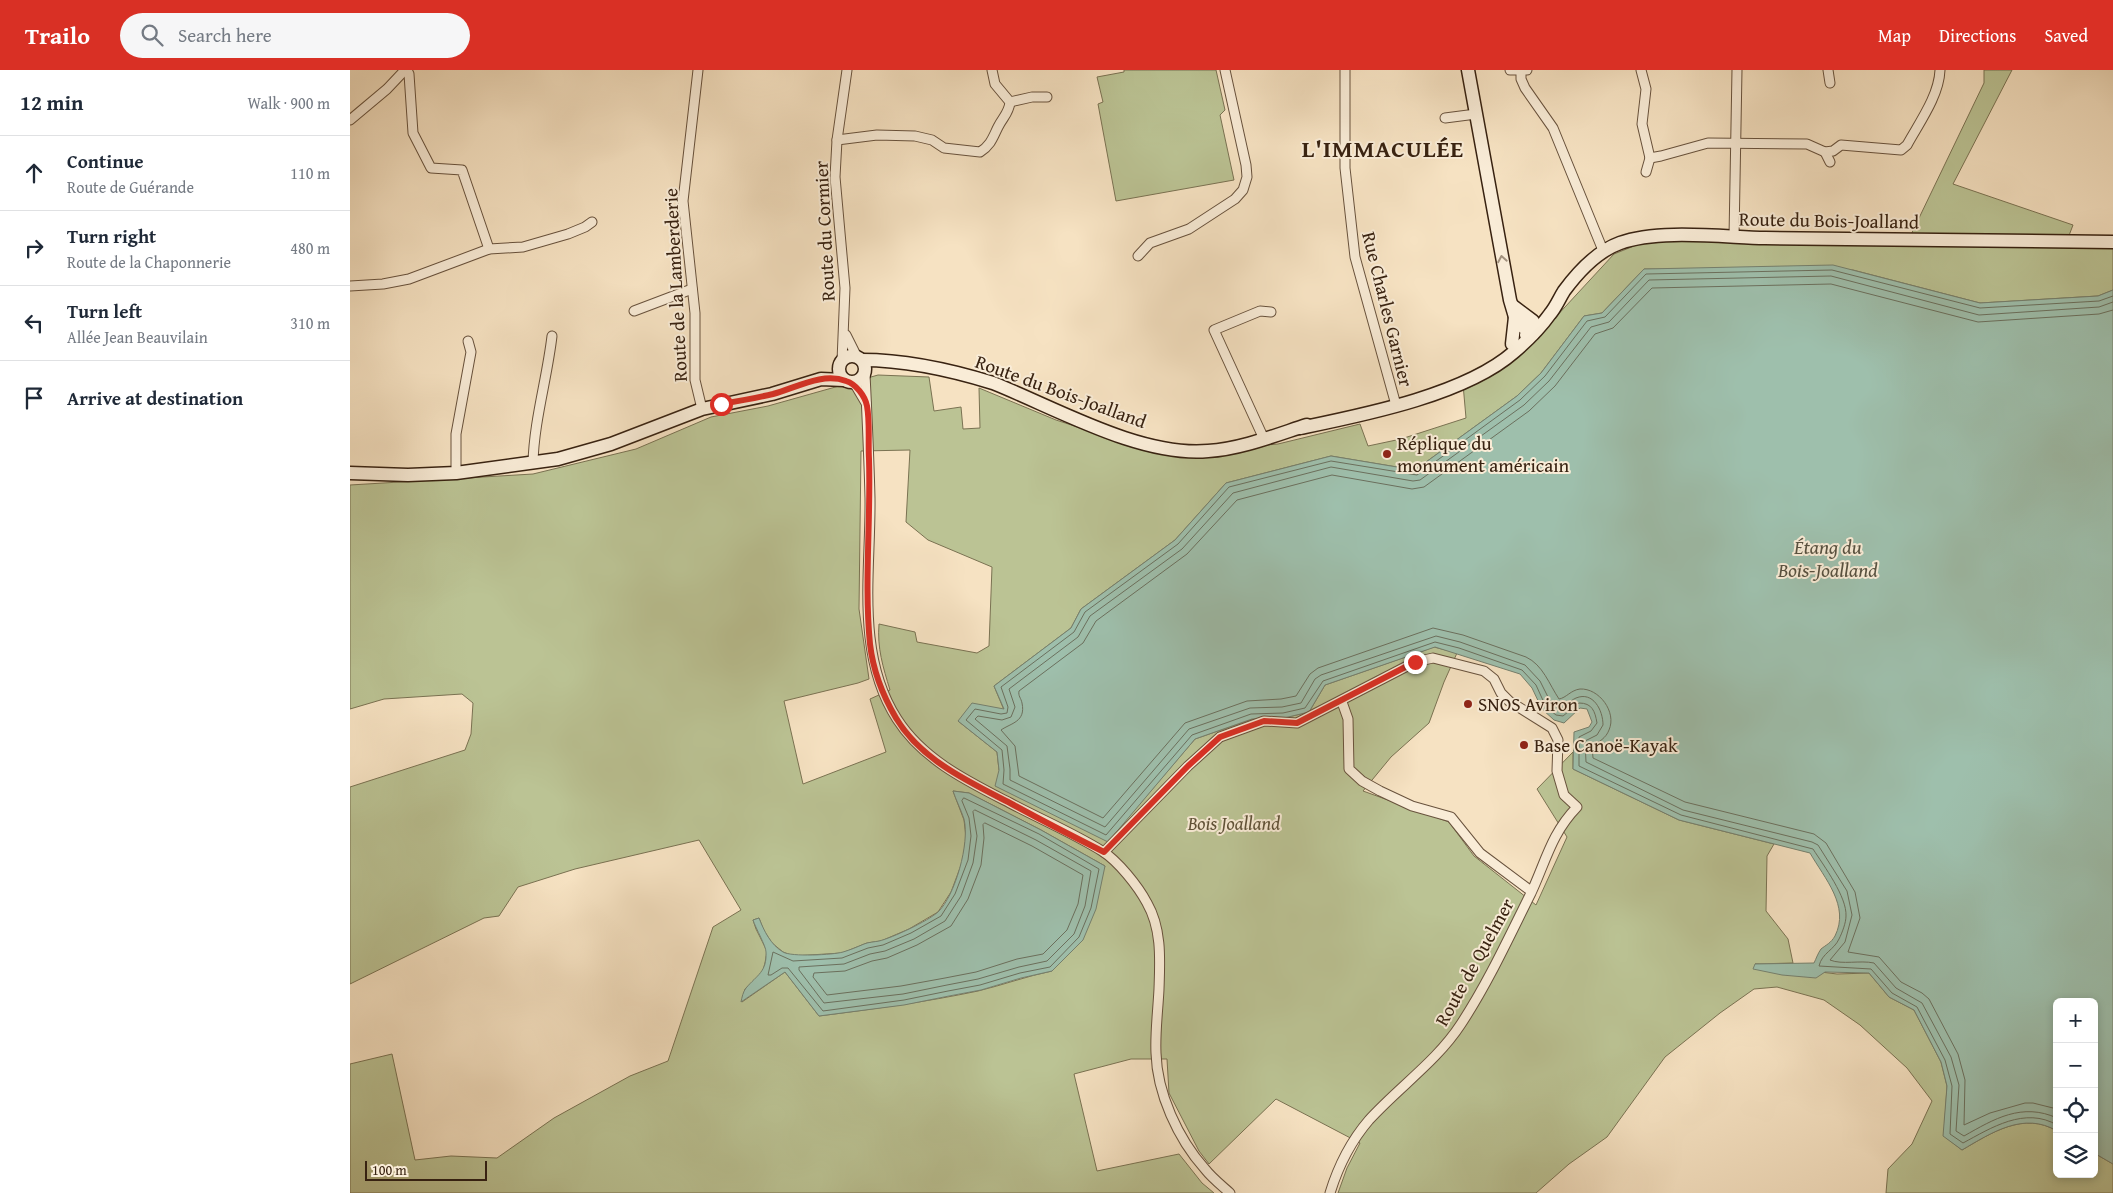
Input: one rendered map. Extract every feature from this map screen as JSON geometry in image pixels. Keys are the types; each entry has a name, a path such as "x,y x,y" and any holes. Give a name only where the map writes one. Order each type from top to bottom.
{"street":[{"path":"350,120 387,89 406,70 409,74 413,133 431,168 462,170 489,249"},
{"name":"Route de la Lamberderie","path":"698,70 683,200 695,313 695,380 702,409"},
{"name":"Route du Cormier","path":"841,363 845,288 834,178 837,140 847,70"},
{"path":"837,140 877,135 915,136 932,140 944,148 980,152 992,142 999,125 1010,111 1010,102 995,84 992,70"},
{"path":"1138,256 1150,243 1189,229 1235,199 1243,190 1247,178 1246,166 1225,70"},
{"name":"Rue Charles Garnier","path":"1345,70 1345,168 1355,257 1395,402"},
{"path":"1468,70 1508,291 1514,311 1514,347"},
{"path":"1510,70 1524,71 1521,79 1525,88 1553,128 1602,248 1605,250"},
{"path":"1641,70 1646,89 1642,124 1650,158 1646,172"},
{"path":"1734,237 1737,70"},
{"path":"1828,70 1830,82"},
{"path":"1650,158 1708,143 1807,144 1825,152 1834,150 1841,145 1901,150 1907,146 1930,103 1937,86 1940,70"},
{"path":"1010,102 1032,97 1047,97"},
{"path":"1445,118 1476,114"},
{"path":"1825,152 1830,162"},
{"path":"350,286 383,284 408,279 489,249 523,247 585,227 592,222"},
{"name":"Route du Bois-Joalland","path":"1300,428 1367,412 1447,384 1476,371 1514,347 1548,304 1565,291 1584,269 1605,250 1618,243 1646,237 2113,242"},
{"path":"634,311 692,289"},
{"path":"1264,439 1214,330 1260,310 1270,312"},
{"path":"1514,311 1530,329"},
{"path":"844,331 862,366 867,405 870,498 868,614 876,673 890,707 897,720 915,742 932,758 972,784 1104,852 1131,880 1148,903 1156,922 1160,943 1156,1053 1159,1081 1188,1147 1204,1169 1230,1193"},
{"path":"533,464 536,427 547,376 552,336"},
{"path":"456,473 456,434 471,352 468,341"},
{"path":"350,473 408,475 456,473 533,464 611,444 702,409 766,396 821,379 849,356 862,366"},
{"name":"Route du Bois-Joalland","path":"862,366 875,367 896,362 934,368 993,383 1124,438 1177,451 1208,451 1264,439 1395,402"},
{"path":"841,363 840,375 856,386 867,405"},
{"path":"821,379 859,381 862,366"},
{"name":"Route de Quelmer","path":"1330,1193 1334,1179 1350,1145 1368,1121 1435,1056 1460,1025 1475,1001 1531,892 1558,830 1564,820 1578,807 1564,794 1557,771 1558,740 1556,733 1552,728 1509,701 1501,693 1494,679 1484,671 1433,658 1415,662 1381,678 1342,702"},
{"path":"1104,852 1188,766 1220,737 1264,721 1297,723 1342,702 1348,719 1349,769 1362,781 1412,806 1451,818 1480,853 1531,892"}],"green space":[{"path":"1124,70 1216,70 1225,110 1220,115 1234,180 1116,201 1098,104 1103,102 1097,77 1124,72"},
{"name":"Bois Joalland","path":"1984,70 2012,70 1953,184 2073,225 2065,246 2113,246 2113,290 2098,296 1980,303 1853,270 1644,269 1602,313 1584,316 1541,373 1517,396 1415,470 1331,456 1226,483 1175,540 1081,609 1071,628 994,686 1004,710 958,721 997,752 999,770 1108,841 1195,739 1252,719 1284,718 1309,712 1325,685 1434,647 1457,653 1429,723 1391,757 1363,791 1449,822 1474,856 1536,905 1567,837 1537,789 1573,752 1573,769 1679,820 1774,844 1767,856 1766,911 1788,939 1793,963 1755,964 1837,974 1869,973 1889,997 1914,1010 1941,1062 1947,1086 1944,1136 1962,1150 1996,1131 2008,1127 2032,1123 2045,1125 2053,1129 2053,1178 2098,1178 2098,1155 2113,1164 2113,1193 1886,1193 1888,1169 1912,1144 1932,1101 1907,1068 1860,1025 1824,1000 1777,987 1754,989 1720,1013 1665,1057 1607,1137 1569,1164 1536,1193 1338,1193 1347,1168 1360,1143 1276,1099 1209,1164 1199,1151 1169,1093 1167,1059 1131,1059 1074,1074 1097,1171 1179,1154 1202,1183 1214,1193 350,1193 350,1064 392,1054 415,1160 451,1156 497,1158 554,1118 630,1076 668,1061 713,927 741,910 699,840 575,869 518,887 499,916 484,918 350,984 350,787 465,750 471,734 473,703 462,694 384,699 350,709 350,485 533,474 636,449 711,417 768,406 878,375 929,377 934,411 961,407 963,429 980,428 979,388 1056,420 1169,454 1278,444 1360,424 1368,446 1401,439 1466,418 1463,384 1528,347 1614,254 1644,242 1690,239 1906,245 1984,83","holes":["910,450 906,522 928,540 992,567 989,646 977,653 917,642 915,632 879,624 880,649 890,690 870,699 886,752 803,784 784,701 869,679 859,609 861,451","953,791 969,793 1105,866 1052,971 958,995 819,1016 785,972 742,1002 745,989 762,974 767,951 753,920 759,918 764,931 772,943 783,952 793,956 842,953 867,943 881,941 909,929 938,912 951,892 963,860 966,837 964,820"]}],"water":[{"name":"Étang du Bois-Joalland","path":"1833,265 1980,303 2098,296 2113,290 2113,1164 2098,1155 2098,998 2053,998 2053,1129 2045,1125 2032,1123 2020,1124 1996,1131 1962,1150 1943,1136 1947,1086 1941,1062 1914,1010 1889,997 1869,973 1825,972 1816,978 1782,975 1753,969 1755,964 1814,963 1821,949 1835,936 1840,914 1838,903 1810,853 1679,820 1573,769 1574,732 1589,727 1592,722 1587,709 1580,708 1564,723 1554,720 1542,709 1532,688 1520,674 1435,647 1325,685 1309,712 1284,718 1252,719 1195,739 1108,842 995,786 999,770 997,752 958,721 972,703 1004,709 994,686 1071,628 1081,609 1175,540 1226,483 1331,456 1415,470 1517,396 1541,373 1584,316 1602,313 1644,269"},
{"path":"953,791 969,793 1105,866 1096,909 1083,940 1052,971 981,990 904,1005 819,1016 785,972 741,1002 745,990 761,973 766,959 764,946 753,920 759,918 768,937 783,952 794,955 822,955 843,952 866,943 885,939 901,933 938,912 950,894 955,882 960,868 965,841 964,819"}],"place":[{"name":"Réplique du monument américain","path":"1387,454"},
{"name":"SNOS Aviron","path":"1468,704"},
{"name":"Base Canoë-Kayak","path":"1524,745"}],"district":[{"name":"L'IMMACULÉE","path":"1383,149"}],"route":[{"path":"721,404 759,398 821,379 844,380 856,386 867,405 870,498 868,614 871,646 876,673 897,720 915,742 946,768 972,784 1104,852 1188,766 1220,737 1264,721 1297,723 1342,702 1381,678 1415,662"}]}
